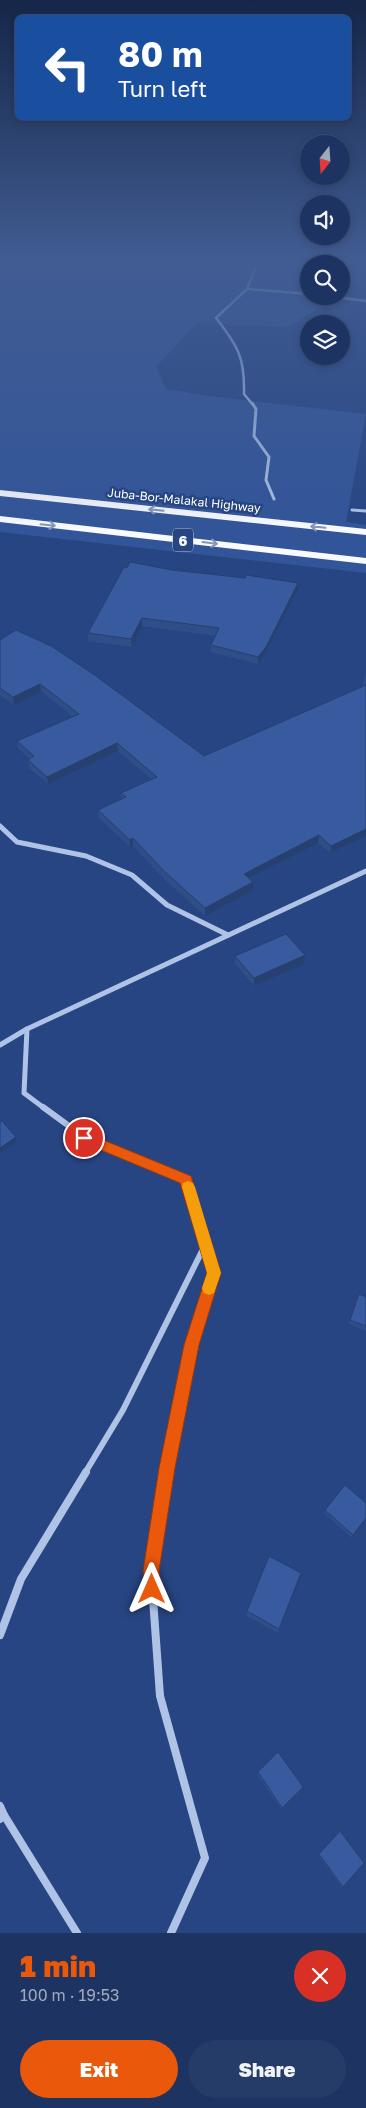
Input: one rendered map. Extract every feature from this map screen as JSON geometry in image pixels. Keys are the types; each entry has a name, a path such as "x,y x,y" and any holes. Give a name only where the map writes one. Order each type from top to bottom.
{"highway":[{"name":"Juba-Bor-Malakal Highway","path":"0,493 366,532"},
{"name":"6","path":"0,519 366,561"}],"street":[{"path":"237,349 245,368 244,394 256,409 251,433 255,443 269,457 266,480 274,499"},
{"path":"352,510 366,511"},
{"path":"0,826 17,842 86,856 132,875 167,905 228,935"},
{"path":"0,1045 27,1029 366,871"},
{"path":"27,1029 24,1093 84,1138 186,1180 214,1273 192,1345 167,1468 151,1571 160,1696 205,1858 172,1933"},
{"path":"0,1635 21,1579 123,1410 206,1243"},
{"path":"0,1806 2,1817 77,1933"}],"shaded area":[{"path":"0,349 173,349 156,367 166,389 209,396 366,414 346,522 366,525 366,573 0,532"}],"building":[{"path":"130,562 172,570 245,578 246,575 298,583 266,647 258,657 211,645 219,628 142,618 131,639 88,633 124,567 127,568"},
{"path":"16,630 51,646 96,676 204,756 366,685 366,829 331,846 319,835 244,874 253,882 205,908 163,870 133,838 130,840 98,810 126,797 121,793 157,777 117,743 47,777 28,760 34,756 17,741 79,714 40,684 13,697 0,688 0,640"},
{"path":"286,934 305,955 254,978 235,956"},
{"path":"2,1121 16,1137 0,1148 0,1122"},
{"path":"359,1294 366,1297 366,1326 350,1320"},
{"path":"345,1485 366,1503 366,1518 353,1535 325,1510"},
{"path":"269,1556 301,1573 279,1629 247,1611"},
{"path":"278,1752 303,1787 282,1808 258,1772"},
{"path":"340,1831 364,1863 343,1887 319,1854"}],"slow traffic":[{"path":"188,1187 214,1273 209,1288"}],"route":[{"path":"84,1138 186,1180 214,1273 192,1345 167,1468 151,1571 152,1589"}]}
